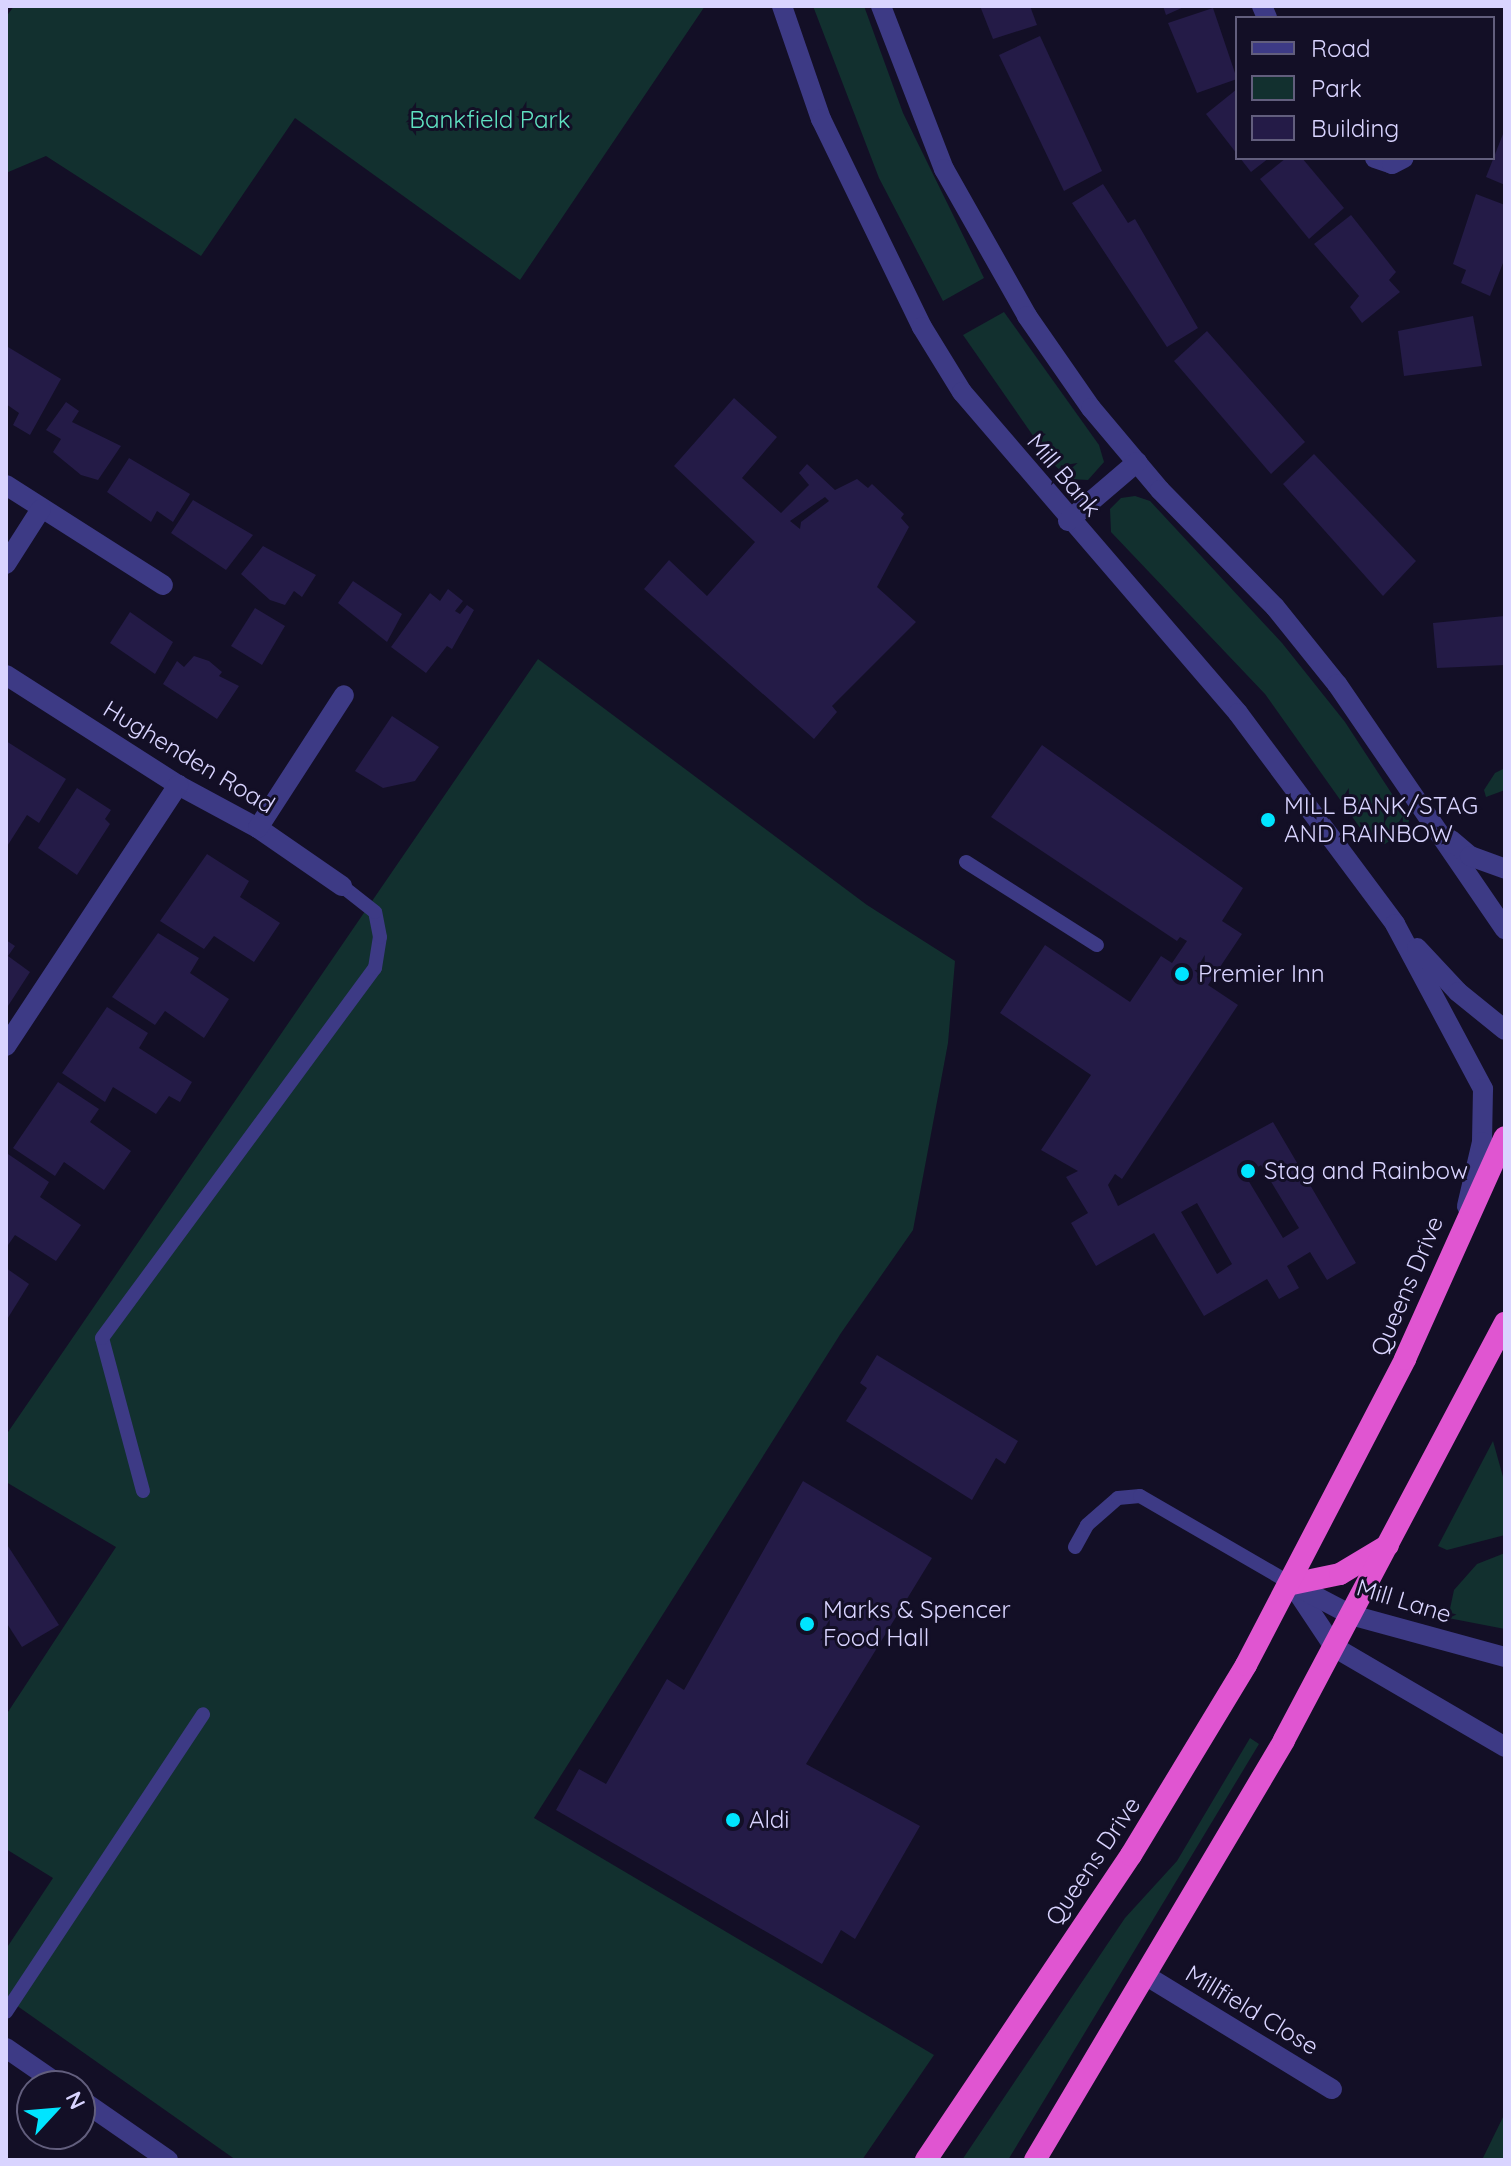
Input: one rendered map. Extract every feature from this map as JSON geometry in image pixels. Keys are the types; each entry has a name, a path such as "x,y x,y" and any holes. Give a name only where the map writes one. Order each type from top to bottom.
{"highway":[{"name":"Queens Drive","path":"926,2160 1131,1855 1292,1584 1405,1359 1464,1218 1505,1137"},
{"path":"1035,2160 1334,1647 1505,1323"},
{"path":"1292,1584 1340,1574 1389,1545"}],"street":[{"name":"Mill Bank","path":"782,6 821,119 922,327 962,392 1068,521 1238,713 1395,924 1458,992 1505,1030"},
{"path":"881,6 944,169 978,236 1091,408 1137,462 1275,607 1329,673 1505,929"},
{"path":"1381,160 1392,164 1400,160"},
{"path":"1068,521 1137,462"},
{"path":"6,485 163,585"},
{"path":"6,564 41,509"},
{"name":"Hughenden Road","path":"6,675 178,785 258,828 342,886"},
{"path":"258,828 344,695"},
{"path":"6,1046 178,785"},
{"path":"1430,821 1470,856 1505,869"},
{"name":"Mill Bank","path":"1395,924 1483,1089 1482,1142 1464,1218"},
{"path":"1292,1584 1334,1647 1505,1747"},
{"name":"Mill Lane","path":"1292,1584 1351,1615 1505,1657"},
{"name":"Millfield Close","path":"1145,1975 1332,2089"},
{"path":"6,2048 38,2070"},
{"path":"96,2110 168,2160"}],"lane":[{"path":"966,862 1097,945"},
{"path":"143,1491 102,1338 375,968 380,937 375,912 342,886"},
{"path":"1075,1547 1087,1525 1118,1498 1140,1496 1292,1584"},
{"path":"6,2012 203,1714"}],"green space":[{"name":"Bankfield Park","path":"14,6 705,6 520,280 295,118 201,256 46,156 6,173 6,17"},
{"path":"813,6 864,6 903,113 984,278 943,301 879,178"},
{"path":"1004,312 1099,445 1104,462 1088,480 1070,479 1052,463 963,335"},
{"path":"1135,496 1150,501 1282,643 1345,722 1409,820 1408,828 1385,844 1368,839 1265,694 1111,532 1110,509 1121,498"},
{"path":"538,659 867,905 955,961 948,1043 913,1230 841,1333 534,1818 934,2055 862,2160 236,2160 6,1998 6,1949 53,1878 6,1849 6,1715 116,1547 6,1482 6,1435"},
{"path":"1505,768 1505,790 1486,797 1484,790 1495,773"},
{"path":"1493,1441 1505,1484 1505,1535 1447,1550 1438,1546"},
{"path":"1505,1553 1505,1629 1448,1618 1454,1590 1477,1564"},
{"path":"1250,1738 1259,1744 1008,2160 962,2160 1125,1918 1177,1861"},
{"path":"1505,2113 1505,2160 1482,2160"}],"building":[{"path":"980,6 1030,6 1037,25 993,39"},
{"path":"1163,6 1186,6 1166,15"},
{"path":"1213,8 1235,80 1197,93 1168,23"},
{"path":"1040,36 1102,171 1064,191 999,55"},
{"path":"1235,91 1235,151 1206,114"},
{"path":"1505,129 1505,185 1486,177"},
{"path":"1242,160 1266,160 1251,172"},
{"path":"1284,160 1304,160 1344,208 1309,239 1260,179"},
{"path":"1103,184 1128,223 1135,219 1198,328 1167,347 1072,203"},
{"path":"1476,194 1505,205 1505,258 1490,296 1461,283 1466,270 1453,264"},
{"path":"1351,215 1396,272 1389,280 1400,292 1362,323 1350,307 1359,296 1314,244"},
{"path":"1473,316 1482,366 1404,376 1398,331"},
{"path":"1207,331 1305,442 1271,474 1174,361"},
{"path":"8,347 61,379 30,435 13,425 19,413 6,404"},
{"path":"734,398 777,437 742,478 781,513 809,485 799,473 807,464 835,490 857,479 868,488 872,484 904,514 901,518 909,527 877,587 916,622 832,706 837,712 814,739 644,589 669,560 707,596 755,542 674,466","holes":["825,497 829,501 801,522 800,529 790,521"]},
{"path":"66,402 79,411 72,422 121,446 98,480 81,475 53,452 61,439 46,430"},
{"path":"1314,454 1416,561 1383,596 1283,484"},
{"path":"129,458 190,494 173,522 157,511 151,522 107,492"},
{"path":"193,500 253,535 226,570 171,533"},
{"path":"263,546 316,575 302,597 294,591 285,605 270,600 241,574"},
{"path":"353,581 402,614 387,642 338,603"},
{"path":"448,589 463,601 455,611 460,614 467,605 474,610 452,649 447,646 426,673 391,647 430,593 440,601"},
{"path":"255,608 285,626 262,665 231,646"},
{"path":"130,612 173,642 155,674 110,643"},
{"path":"1505,616 1505,665 1437,668 1433,623"},
{"path":"194,656 209,661 222,672 219,676 239,686 217,719 163,684 177,661 184,667"},
{"path":"392,716 439,747 415,781 383,788 355,771"},
{"path":"6,741 66,779 39,823 27,815 6,848"},
{"name":"Premier Inn","path":"1042,745 1243,888 1222,921 1242,934 1208,985 1238,1005 1122,1179 1115,1174 1108,1185 1118,1206 1273,1122 1356,1263 1327,1280 1310,1252 1287,1266 1299,1288 1279,1299 1267,1279 1204,1316 1154,1233 1096,1266 1071,1223 1088,1213 1066,1177 1078,1171 1041,1150 1091,1075 1000,1013 1045,945 1130,1002 1161,956 1172,963 1187,941 1180,937 1177,941 991,817","holes":["1261,1165 1299,1228 1283,1238 1245,1175","1197,1203 1232,1264 1217,1274 1181,1212"]},
{"path":"77,788 111,810 105,819 110,824 77,875 38,848"},
{"path":"207,854 249,881 240,897 280,923 254,962 214,936 204,949 160,921"},
{"path":"158,933 199,958 190,973 229,999 204,1038 165,1011 155,1025 112,997"},
{"path":"6,940 15,946 8,956 30,972 8,1006"},
{"path":"107,1007 148,1033 139,1048 192,1082 180,1102 169,1096 156,1114 113,1087 105,1102 62,1073"},
{"path":"58,1082 99,1109 90,1122 131,1151 104,1190 64,1162 55,1176 13,1148"},
{"path":"8,1154 49,1182 40,1197 81,1225 56,1261 15,1235 6,1248"},
{"path":"6,1268 29,1284 6,1321"},
{"path":"877,1355 1018,1441 1005,1464 996,1458 972,1500 846,1421 867,1388 860,1383"},
{"path":"803,1481 932,1558 806,1764 920,1826 855,1939 841,1930 822,1964 556,1810 579,1769 606,1784 667,1679 684,1690"},
{"path":"6,1543 59,1625 22,1647 6,1622"}],"place":[{"name":"MILL BANK/STAG AND RAINBOW","path":"1268,820"},
{"name":"Premier Inn","path":"1182,974"},
{"name":"Stag and Rainbow","path":"1248,1171"},
{"name":"Marks & Spencer Food Hall","path":"807,1624"},
{"name":"Aldi","path":"733,1820"}]}
